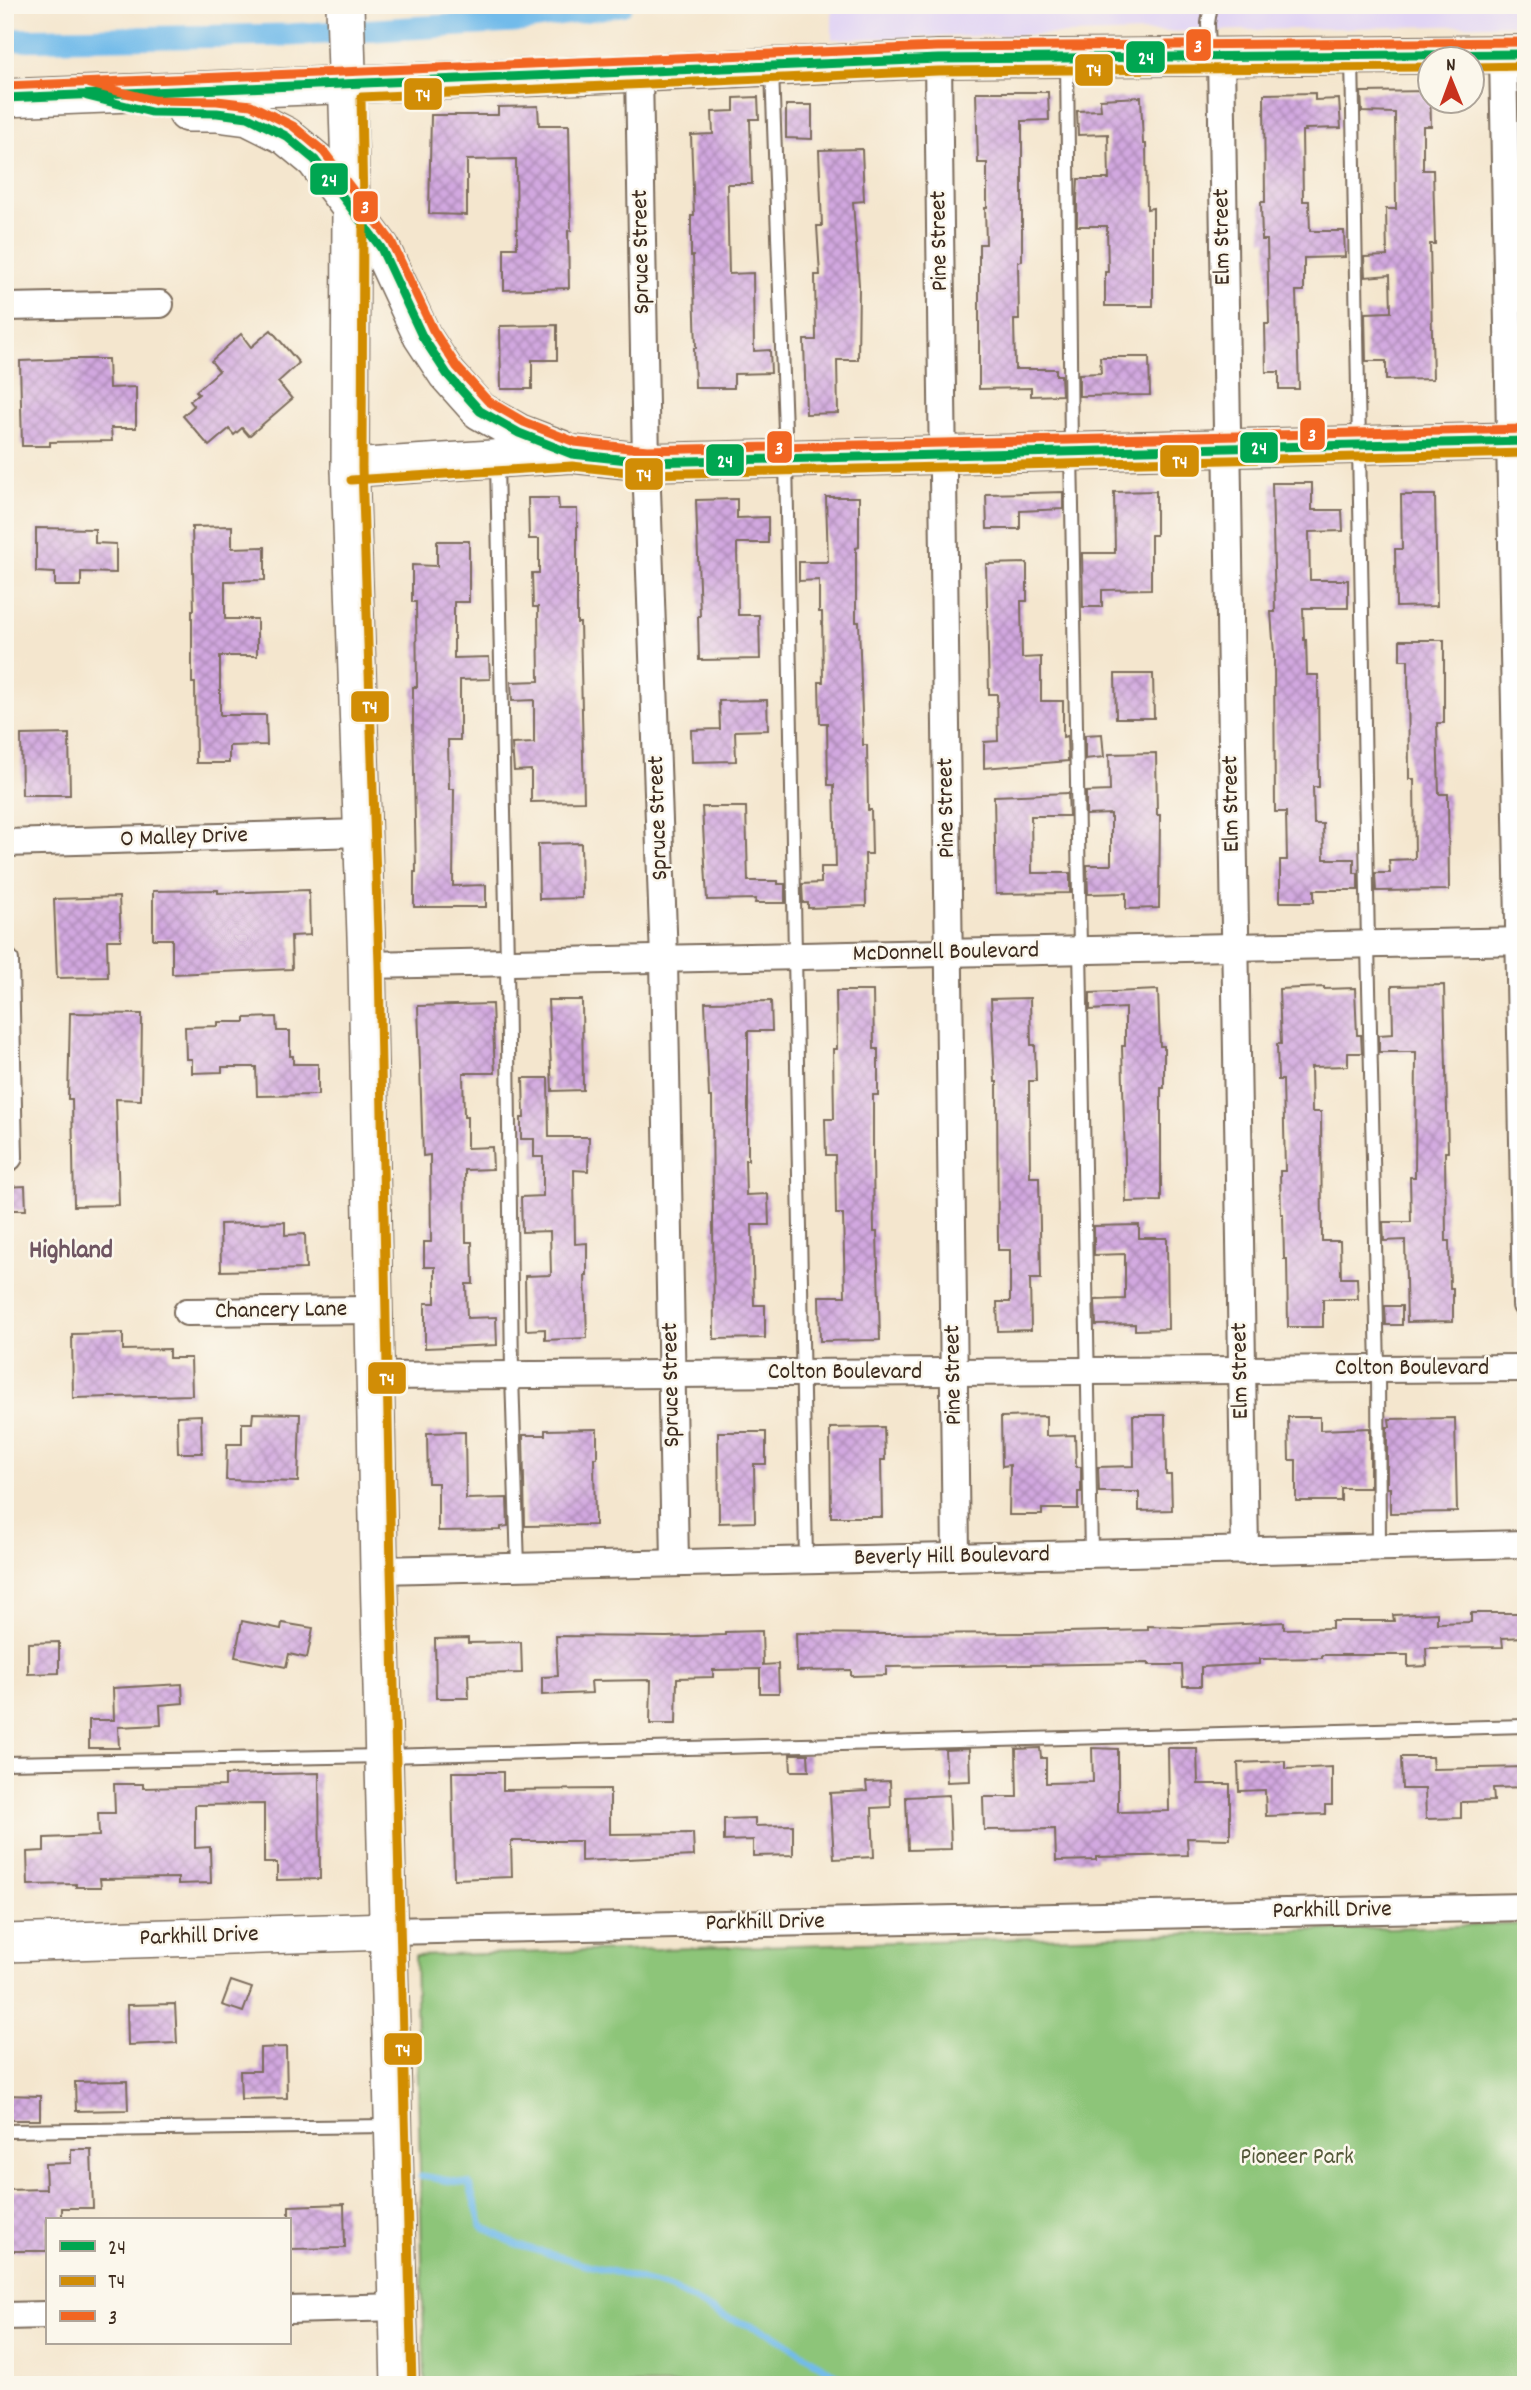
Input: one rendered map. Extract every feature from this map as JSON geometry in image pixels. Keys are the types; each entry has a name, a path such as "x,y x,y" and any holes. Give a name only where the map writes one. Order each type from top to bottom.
{"street":[{"path":"345,7 351,206 349,468 367,965 400,2385"},
{"path":"5,98 87,96 347,68 639,73 938,59 1514,55 1526,1306"},
{"name":"Elm Street","path":"1215,57 1227,449 1245,1550"},
{"name":"Pine Street","path":"938,59 956,1557"},
{"name":"Spruce Street","path":"639,73 646,462 664,959 675,1563"},
{"path":"87,96 152,112 217,113 248,117 286,136 315,160 381,248 422,336 447,374 480,411 519,433 572,454"},
{"path":"5,307 160,304"},
{"path":"349,468 572,454 646,462 1518,441"},
{"name":"O Malley Drive","path":"5,843 362,833"},
{"name":"McDonnell Boulevard","path":"367,965 1522,942"},
{"path":"5,961 7,1157"},
{"name":"Chancery Lane","path":"187,1312 375,1310"},
{"name":"Colton Boulevard","path":"375,1377 1526,1368"},
{"name":"Beverly Hill Boulevard","path":"379,1570 1526,1544"},
{"name":"Parkhill Drive","path":"5,1943 389,1931 1526,1907"},
{"path":"290,2310 399,2307"},
{"path":"5,2316 46,2315"}],"lane":[{"path":"1211,5 1208,23 1215,57"},
{"path":"1352,56 1378,1369 1379,1547"},
{"path":"1067,59 1071,451 1091,1554"},
{"path":"772,67 786,458 806,1560"},
{"path":"497,458 508,962 512,1375 518,1567"},
{"path":"5,1763 384,1756 1526,1726"},
{"path":"5,2132 394,2126"}],"shaded area":[{"path":"832,5 1526,5 1526,24 832,39"}],"green space":[{"name":"Pioneer Park","path":"1526,1924 1526,2385 425,2385 415,1956"}],"building":[{"path":"1416,91 1416,116 1431,116 1431,126 1423,126 1423,170 1433,170 1435,244 1430,244 1433,379 1386,380 1386,361 1366,361 1365,313 1391,312 1390,275 1365,277 1364,257 1387,256 1386,209 1396,209 1395,113 1362,112 1361,92"},
{"path":"976,92 1048,92 1049,120 1022,121 1022,261 1018,262 1019,320 1014,320 1015,369 1056,369 1056,375 1061,375 1062,395 1031,396 1031,388 979,389 979,244 986,244 987,163 978,163"},
{"path":"1315,93 1315,100 1339,99 1341,128 1302,131 1303,201 1309,201 1310,231 1344,231 1345,257 1304,258 1304,291 1296,291 1299,389 1279,389 1279,372 1266,372 1265,324 1269,324 1267,240 1262,240 1261,202 1265,202 1264,94"},
{"path":"758,97 759,119 750,119 752,184 727,184 729,274 753,273 754,351 770,350 771,373 734,374 734,388 695,388 691,135 713,134 712,112 734,111 734,98"},
{"path":"1141,97 1143,144 1146,144 1147,209 1153,208 1153,306 1105,306 1105,272 1108,272 1107,226 1077,226 1077,200 1078,179 1109,179 1108,134 1078,135 1077,111 1101,110 1100,99"},
{"path":"786,105 812,105 812,139 786,138"},
{"path":"538,106 539,125 569,125 569,288 504,290 504,248 517,248 516,159 467,160 467,215 429,214 431,115 498,115 498,107"},
{"path":"862,149 864,201 853,202 859,285 858,360 837,360 838,413 806,414 804,340 816,340 815,275 820,275 817,226 822,226 819,150"},
{"path":"557,325 557,360 532,360 532,389 501,389 500,326"},
{"path":"271,330 299,363 278,382 292,399 249,436 242,428 234,435 229,429 209,446 183,416 194,406 190,401 199,394 196,391 219,371 211,361 241,334 251,347"},
{"path":"1100,357 1149,357 1150,395 1079,396 1079,374 1101,373"},
{"path":"108,359 109,388 136,387 136,428 111,428 112,441 50,442 50,446 22,446 20,361"},
{"path":"1272,483 1312,483 1312,510 1342,510 1343,531 1309,532 1310,580 1348,580 1348,608 1303,608 1304,640 1307,675 1318,675 1319,787 1313,787 1314,824 1323,824 1324,859 1354,859 1354,873 1358,873 1358,890 1314,890 1314,902 1280,902 1280,860 1287,860 1286,812 1275,812 1274,654 1271,612 1275,612"},
{"path":"1156,491 1156,535 1151,535 1151,589 1102,590 1102,607 1083,607 1082,553 1115,553 1114,492"},
{"path":"1063,492 1063,509 1020,511 1020,529 987,529 986,494"},
{"path":"1401,495 1435,495 1437,606 1396,607 1395,549 1402,549"},
{"path":"826,497 859,497 856,622 859,622 863,745 867,745 872,854 865,854 866,906 808,908 808,903 803,903 802,884 821,883 821,867 836,867 834,785 828,785 827,723 820,723 819,682 823,682 819,580 799,581 799,562 828,562"},
{"path":"528,498 558,498 559,509 577,509 577,623 580,623 584,801 531,802 531,770 514,771 512,744 534,743 534,700 512,701 511,682 539,681 538,607 533,607 532,573 539,573 539,539 529,539"},
{"path":"737,499 737,518 768,517 768,543 737,543 738,615 759,615 760,659 699,660 696,500"},
{"path":"232,526 232,548 265,547 265,580 225,581 225,619 257,619 257,656 220,656 220,715 266,715 267,745 229,746 229,763 196,763 195,683 192,683 192,527"},
{"path":"36,528 95,529 95,543 116,544 116,573 81,572 81,586 55,586 55,573 36,572"},
{"path":"437,541 469,541 469,602 454,602 454,658 489,657 490,679 460,680 460,740 448,740 449,789 454,789 453,886 486,885 486,907 414,907 416,872 413,687 417,687 416,602 412,602 412,565 437,566"},
{"path":"1027,563 1027,601 1021,601 1022,658 1041,657 1041,701 1063,701 1063,737 1067,736 1068,761 984,768 984,742 998,741 997,694 989,694 986,564"},
{"path":"1400,640 1444,640 1444,723 1437,723 1439,794 1448,794 1449,890 1376,891 1375,873 1390,873 1389,860 1415,859 1414,779 1409,779 1408,660 1400,660"},
{"path":"1115,674 1153,674 1154,718 1116,718"},
{"path":"767,700 768,730 735,731 736,761 692,762 691,730 720,729 719,701"},
{"path":"69,734 70,795 22,795 21,735"},
{"path":"1102,734 1104,757 1085,759 1085,735"},
{"path":"1156,753 1157,815 1160,815 1159,908 1126,909 1126,893 1088,894 1087,865 1111,865 1111,814 1086,815 1086,792 1110,791 1109,754"},
{"path":"1068,793 1069,816 1031,816 1032,873 1070,873 1070,893 996,894 994,796"},
{"path":"702,807 746,807 748,881 778,881 778,884 785,884 785,903 755,903 756,899 707,900"},
{"path":"581,843 582,898 539,899 538,844"},
{"path":"218,890 218,893 309,890 310,935 291,936 292,969 172,974 172,939 153,939 153,891"},
{"path":"119,897 121,940 107,940 108,977 57,978 54,899"},
{"path":"1444,985 1448,1152 1445,1152 1446,1241 1449,1241 1453,1321 1407,1322 1405,1240 1384,1241 1383,1222 1411,1222 1410,1177 1415,1177 1416,1052 1379,1052 1379,1035 1393,1034 1392,986"},
{"path":"1355,988 1357,1035 1361,1035 1362,1053 1348,1053 1348,1066 1311,1067 1312,1112 1321,1112 1322,1241 1340,1241 1341,1278 1357,1278 1358,1299 1323,1299 1323,1327 1288,1327 1287,1259 1284,1259 1281,1214 1280,1171 1285,1171 1283,1080 1278,1080 1277,1044 1281,1044 1279,989"},
{"path":"1158,990 1160,1046 1164,1046 1164,1088 1161,1088 1161,1201 1126,1202 1122,1046 1125,1046 1125,1008 1090,1010 1090,993"},
{"path":"836,991 873,991 874,1049 878,1049 878,1095 873,1095 873,1154 880,1340 820,1341 819,1296 845,1296 843,1214 836,1214 835,1155 826,1155 825,1119 834,1119"},
{"path":"1030,998 1031,1045 1035,1045 1036,1081 1029,1081 1030,1177 1039,1177 1041,1279 1030,1279 1031,1330 998,1331 997,1302 1010,1302 1010,1250 998,1250 997,1082 991,999"},
{"path":"548,1000 582,1000 583,1090 552,1091"},
{"path":"771,1001 772,1031 748,1031 748,1160 745,1160 746,1195 768,1194 769,1225 752,1225 754,1305 765,1305 765,1338 714,1339 712,1097 709,1097 705,1002"},
{"path":"492,1004 495,1073 463,1073 467,1148 492,1147 493,1169 465,1170 466,1242 472,1242 473,1284 466,1284 467,1318 496,1317 497,1345 425,1348 425,1303 435,1303 435,1267 424,1267 424,1242 431,1242 430,1155 423,1156 418,1006"},
{"path":"70,1013 142,1014 141,1100 116,1099 119,1205 74,1206 72,1099 68,1099"},
{"path":"276,1017 277,1031 290,1031 290,1056 293,1056 293,1064 318,1064 318,1095 257,1096 256,1067 222,1067 222,1072 192,1073 192,1059 186,1059 185,1027 218,1026 218,1022 245,1022 245,1018"},
{"path":"523,1078 548,1078 549,1137 589,1137 588,1171 574,1170 575,1244 587,1243 587,1338 545,1340 545,1329 526,1330 525,1276 551,1275 550,1231 522,1232 521,1197 543,1196 543,1157 534,1157 534,1139 521,1139 521,1118 524,1118"},
{"path":"25,1186 26,1210 5,1210 5,1187"},
{"path":"285,1222 285,1235 305,1234 306,1269 221,1271 220,1224"},
{"path":"1139,1225 1139,1238 1167,1238 1168,1329 1135,1330 1135,1324 1096,1325 1095,1300 1125,1299 1125,1254 1094,1255 1094,1226"},
{"path":"1385,1306 1402,1306 1402,1325 1386,1325"},
{"path":"123,1333 123,1350 169,1349 169,1358 191,1358 192,1395 73,1398 72,1334"},
{"path":"253,1413 300,1414 298,1482 226,1480 227,1444 242,1444 242,1423 252,1423"},
{"path":"201,1415 202,1453 178,1453 177,1416"},
{"path":"1133,1415 1165,1415 1166,1475 1171,1475 1172,1510 1139,1511 1139,1492 1099,1492 1098,1467 1134,1466"},
{"path":"1046,1416 1046,1436 1075,1435 1076,1467 1081,1467 1078,1509 1042,1509 1042,1515 1009,1515 1010,1465 1002,1466 1001,1417"},
{"path":"1288,1417 1320,1417 1320,1430 1370,1428 1370,1488 1341,1488 1341,1501 1296,1501 1296,1460 1289,1460"},
{"path":"1455,1418 1457,1512 1390,1513 1390,1488 1387,1488 1389,1419"},
{"path":"884,1427 885,1460 881,1460 882,1517 831,1517 830,1428"},
{"path":"597,1429 597,1458 594,1458 595,1525 525,1526 523,1435 545,1435 545,1430"},
{"path":"465,1432 466,1499 507,1498 508,1526 501,1527 501,1530 438,1531 438,1483 428,1483 427,1433"},
{"path":"718,1432 766,1432 766,1464 754,1464 755,1522 719,1523"},
{"path":"1437,1613 1437,1623 1471,1622 1471,1613 1526,1613 1526,1637 1502,1638 1503,1647 1426,1648 1427,1666 1408,1667 1408,1655 1322,1655 1322,1658 1260,1659 1260,1664 1201,1667 1201,1686 1183,1686 1182,1665 1149,1663 886,1667 886,1675 851,1676 851,1670 797,1671 796,1633 1027,1633 1148,1630 1148,1626 1284,1622 1284,1629 1332,1628 1332,1621 1394,1621 1393,1615"},
{"path":"242,1621 281,1629 282,1623 313,1628 307,1658 289,1654 286,1667 235,1657"},
{"path":"762,1631 763,1665 778,1664 779,1693 760,1693 760,1669 713,1670 713,1677 677,1678 676,1724 650,1724 651,1680 591,1681 592,1693 542,1695 542,1677 558,1676 556,1636 667,1637"},
{"path":"468,1638 468,1643 521,1642 522,1673 468,1674 469,1698 436,1698 435,1639"},
{"path":"59,1642 59,1673 28,1674 28,1643"},
{"path":"182,1684 183,1703 160,1705 161,1725 118,1727 119,1748 89,1748 89,1720 114,1720 113,1688"},
{"path":"1040,1748 1041,1758 1046,1758 1046,1783 1093,1782 1092,1748 1118,1749 1118,1812 1169,1811 1168,1748 1197,1748 1198,1784 1230,1784 1230,1839 1187,1838 1188,1855 1096,1857 1096,1860 1056,1861 1055,1829 984,1830 983,1797 1017,1797 1016,1749"},
{"path":"969,1749 970,1781 947,1782 945,1750"},
{"path":"790,1754 808,1754 809,1771 791,1771"},
{"path":"1401,1757 1432,1757 1433,1769 1526,1767 1526,1787 1493,1788 1494,1801 1461,1802 1461,1818 1426,1819 1425,1789 1402,1789"},
{"path":"1285,1761 1285,1769 1332,1767 1332,1805 1325,1805 1325,1814 1266,1816 1265,1790 1239,1791 1238,1763"},
{"path":"452,1772 503,1772 503,1790 610,1789 610,1834 693,1833 694,1856 581,1861 581,1841 511,1841 512,1877 454,1879"},
{"path":"319,1773 320,1879 277,1880 277,1863 264,1863 264,1804 195,1805 195,1848 210,1847 211,1883 178,1884 178,1878 100,1879 101,1887 76,1887 76,1884 28,1885 27,1852 44,1851 44,1838 99,1836 98,1813 115,1813 114,1784 143,1784 143,1788 225,1786 225,1775"},
{"path":"890,1781 891,1807 872,1808 874,1857 834,1859 830,1793 867,1791 866,1782"},
{"path":"949,1795 951,1849 908,1850 906,1797"},
{"path":"755,1818 755,1826 793,1825 793,1855 753,1856 753,1840 724,1841 724,1819"},
{"path":"231,1981 252,1988 243,2012 222,2005"},
{"path":"175,2004 177,2043 128,2045 127,2005"},
{"path":"286,2047 287,2098 241,2099 240,2071 260,2071 260,2048"},
{"path":"127,2081 128,2110 76,2111 75,2082"},
{"path":"5,2095 40,2096 40,2120 5,2120"},
{"path":"71,2149 91,2149 93,2208 62,2208 62,2218 46,2218 46,2251 5,2251 5,2190 46,2189 45,2164 71,2163"},
{"path":"344,2204 345,2248 290,2249 289,2206"}],"waterway":[{"path":"5,40 290,35 513,22 621,5"},
{"path":"421,2176 469,2184 482,2226 517,2245 671,2288 720,2315 771,2333 851,2385"}],"transit line":[{"name":"3","path":"5,86 937,47 1526,42"},
{"name":"24","path":"5,98 938,59 1526,54"},
{"name":"T4","path":"1486,67 1526,66"},
{"name":"T4","path":"412,2385 379,965 362,468 361,97 938,71 1416,67"},
{"name":"3","path":"90,84 153,100 217,101 251,105 293,126 324,152 391,241 433,330 457,367 488,401 524,422 575,442 647,450 1526,429"},
{"name":"24","path":"87,96 151,112 217,113 248,117 286,136 315,160 381,248 422,336 447,374 480,411 519,433 572,454 646,462 1526,441"},
{"name":"T4","path":"351,480 572,466 646,474 1526,453"}],"district":[{"name":"Highland","path":"71,1251"}]}
